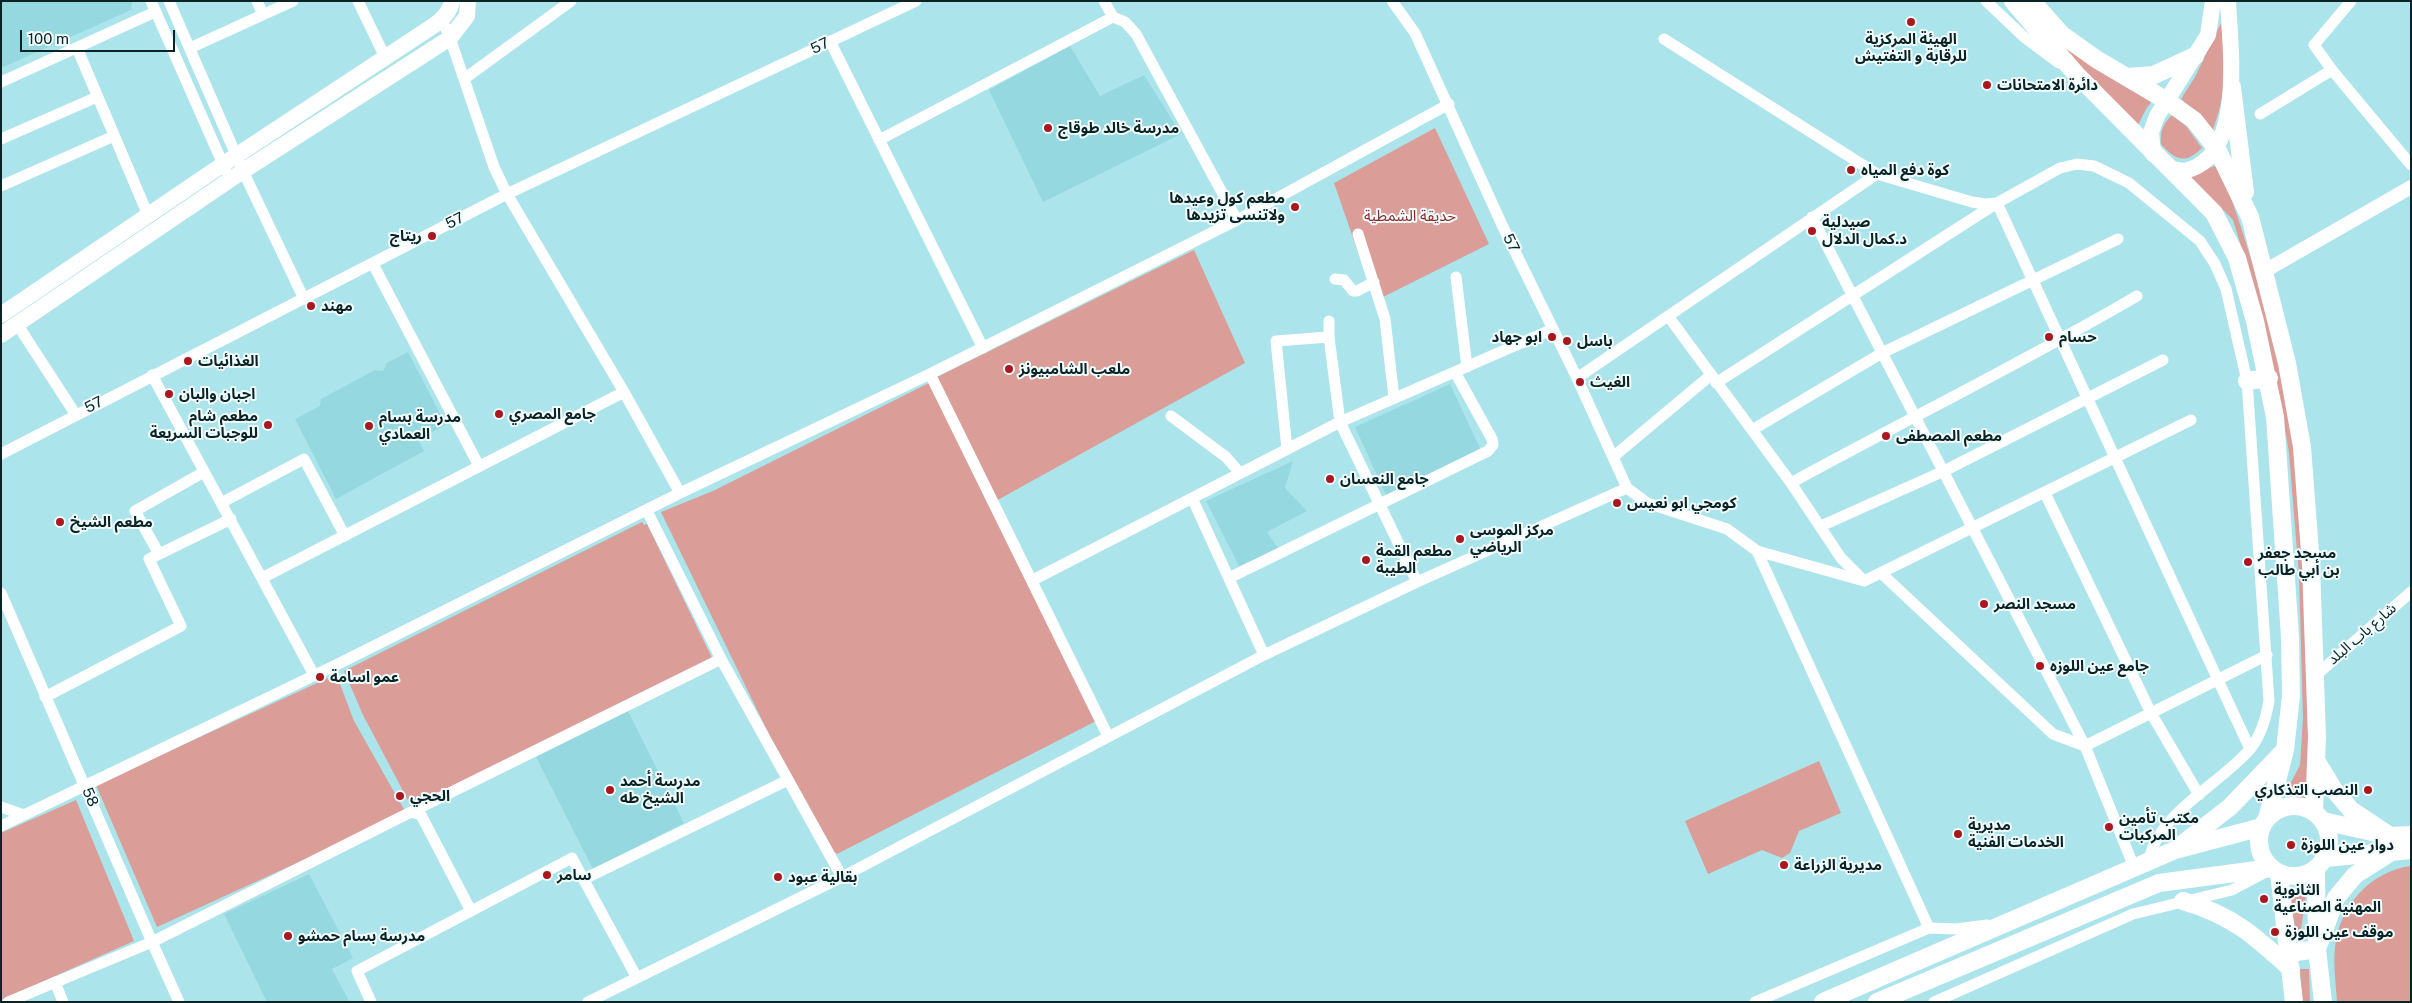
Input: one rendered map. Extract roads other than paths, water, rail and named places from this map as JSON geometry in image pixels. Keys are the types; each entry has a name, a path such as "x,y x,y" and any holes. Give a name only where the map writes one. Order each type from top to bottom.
{"main road":[{"path":"1,315 222,164 442,20 451,8 452,1"},
{"path":"1,335 237,175 450,38 467,16 468,1"},
{"path":"2013,1 2076,74 2153,154 2214,213 2237,258 2269,378 2275,417 2279,465 2290,637 2291,696 2285,750 2259,838 2264,860 2275,870 2290,961 2294,1002"},
{"path":"2032,1 2061,34 2096,59 2168,101 2194,120 2217,148 2250,217"},
{"path":"2153,154 2151,132 2157,116 2208,35 2213,1"},
{"path":"2228,1 2232,87 2238,152 2250,217 2287,363 2302,447 2311,565 2319,817 2329,839 2320,863 2317,949 2323,1002"},
{"path":"2127,76 2154,75 2196,56"},
{"path":"2169,168 2186,171 2209,158 2217,148 2223,133 2232,87"},
{"path":"2247,381 2269,378"},
{"path":"2175,850 2230,807 2285,750"},
{"path":"2316,762 2334,790 2351,810 2398,845"},
{"path":"1823,1002 2175,850 2264,823 2284,808 2294,806 2319,817 2398,845"},
{"path":"2290,961 2317,949 2336,898 2355,876 2411,835"},
{"path":"1877,1002 2160,884 2275,870 2298,876 2320,863 2398,845"},
{"path":"2183,901 2210,909 2236,922 2290,961"}],"street":[{"path":"169,1 236,155 237,175"},
{"path":"257,1 263,15"},
{"path":"190,48 294,1"},
{"path":"358,1 385,57"},
{"path":"464,79 571,1"},
{"name":"57","path":"1,454 507,194 916,1"},
{"path":"1104,1 1113,17 1126,22 1136,34 1238,220"},
{"name":"57","path":"1392,1 1416,33 1502,225 1577,378 1627,488"},
{"path":"1986,1 2024,37 2076,74"},
{"path":"2351,1 2314,45 2332,70 2411,164"},
{"path":"1,82 77,48 153,7 222,164 237,175 304,299"},
{"path":"879,140 1113,17"},
{"path":"442,20 450,38 494,167 507,194 624,392 680,493"},
{"path":"1664,40 1877,174 1972,202 1997,203"},
{"path":"830,41 983,348"},
{"path":"77,48 148,215"},
{"path":"2260,114 2332,70"},
{"path":"1,139 96,96"},
{"path":"1,826 314,676 680,493 983,348 1238,220 1449,104"},
{"path":"1,186 114,136"},
{"path":"1613,457 1714,379 1852,295 1997,203 2052,171 2069,166 2094,166 2129,183 2190,232 2215,264 2226,289 2247,381 2267,655 2267,712 2261,731 2250,749 2162,829 2142,864"},
{"path":"1577,378 1877,174"},
{"path":"2263,272 2411,187"},
{"path":"1997,203 2250,749"},
{"path":"1812,217 2085,746 2142,864"},
{"path":"1358,234 1385,319 1394,398"},
{"path":"1752,430 1882,353 2118,239"},
{"path":"373,264 479,466"},
{"path":"1456,277 1467,366"},
{"path":"1335,279 1344,280 1353,291 1357,291 1374,282"},
{"path":"1791,483 1915,415 2061,340 2136,296"},
{"path":"1668,316 1822,526 1841,558 1864,581"},
{"path":"1329,322 1340,422 1417,582"},
{"path":"17,324 76,415"},
{"path":"1032,580 1340,422 1553,329"},
{"path":"1287,449 1276,341 1330,337"},
{"path":"1822,526 1944,471 2088,400 2163,360"},
{"path":"1229,578 1488,451 1493,445 1492,439 1455,372"},
{"path":"930,374 1108,736"},
{"path":"152,376 314,676"},
{"path":"262,578 624,392"},
{"path":"1171,416 1226,457 1240,473"},
{"path":"588,1002 842,877 1264,655 1417,582 1627,488 1647,503 1727,529 1757,551 1864,581 2116,459 2191,420"},
{"path":"222,503 304,459 345,536"},
{"path":"159,554 136,511 204,472"},
{"path":"2045,493 2151,713 2199,795"},
{"path":"1192,498 1264,655"},
{"path":"647,511 721,659 842,877"},
{"path":"45,697 181,626 149,558 230,519"},
{"path":"1757,551 1929,928"},
{"path":"1881,573 2053,734 2085,746 2267,655"},
{"name":"شارع باب البلد","path":"2314,677 2411,592"},
{"name":"58","path":"1,593 152,942 180,1002"},
{"path":"8,1002 152,942 721,659"},
{"path":"584,879 788,780"},
{"path":"1,807 24,815"},
{"path":"411,812 421,815 471,911"},
{"path":"371,1002 357,971 572,858 637,978"},
{"path":"1934,1002 2133,914 2232,890 2275,870"},
{"path":"1755,1002 1929,928 1978,928 2036,910"},
{"path":"55,982 63,1002"}],"place":[{"name":"الهيئة المركزية للرقابة و التفتيش","path":"1911,22"},
{"name":"دائرة الامتحانات","path":"1987,85"},
{"name":"مدرسة خالد طوقاج","path":"1048,128"},
{"name":"كوة دفع المياه","path":"1851,170"},
{"name":"مطعم كول وعيدها ولاتنسى تزيدها","path":"1295,207"},
{"name":"صيدلية د.كمال الدلال","path":"1812,231"},
{"name":"ريتاج","path":"432,236"},
{"name":"مهند","path":"311,306"},
{"name":"ابو جهاد","path":"1552,337"},
{"name":"حسام","path":"2049,337"},
{"name":"باسل","path":"1567,341"},
{"name":"الغذائيات","path":"188,361"},
{"name":"ملعب الشامبيونز","path":"1009,369"},
{"name":"الغيث","path":"1580,382"},
{"name":"اجبان والبان","path":"169,394"},
{"name":"جامع المصري","path":"499,414"},
{"name":"مطعم شام للوجبات السريعة","path":"268,425"},
{"name":"مدرسة بسام العمادي","path":"369,426"},
{"name":"مطعم المصطفى","path":"1886,436"},
{"name":"جامع النعسان","path":"1330,479"},
{"name":"كومجي ابو نعيس","path":"1617,503"},
{"name":"مطعم الشيخ","path":"60,522"},
{"name":"مركز الموسى الرياضي","path":"1460,539"},
{"name":"مطعم القمة الطيبة","path":"1366,560"},
{"name":"مسجد جعفر بن أبي طالب","path":"2248,562"},
{"name":"مسجد النصر","path":"1984,604"},
{"name":"جامع عين اللوزه","path":"2040,666"},
{"name":"عمو اسامة","path":"320,677"},
{"name":"مدرسة أحمد الشيخ طه","path":"610,790"},
{"name":"النصب التذكاري","path":"2368,790"},
{"name":"الحجي","path":"400,796"},
{"name":"مكتب تأمين المركبات","path":"2109,827"},
{"name":"مديرية الخدمات الفنية","path":"1958,834"},
{"name":"دوار عين اللوزة","path":"2291,845"},
{"name":"مديرية الزراعة","path":"1784,865"},
{"name":"سامر","path":"547,875"},
{"name":"بقالية عبود","path":"778,877"},
{"name":"الثانوية المهنية الصناعية","path":"2264,899"},
{"name":"موقف عين اللوزة","path":"2275,932"},
{"name":"مدرسة بسام حمشو","path":"288,936"}],"park label":[{"name":"حديقة الشمطية","path":"1410,216"}]}
